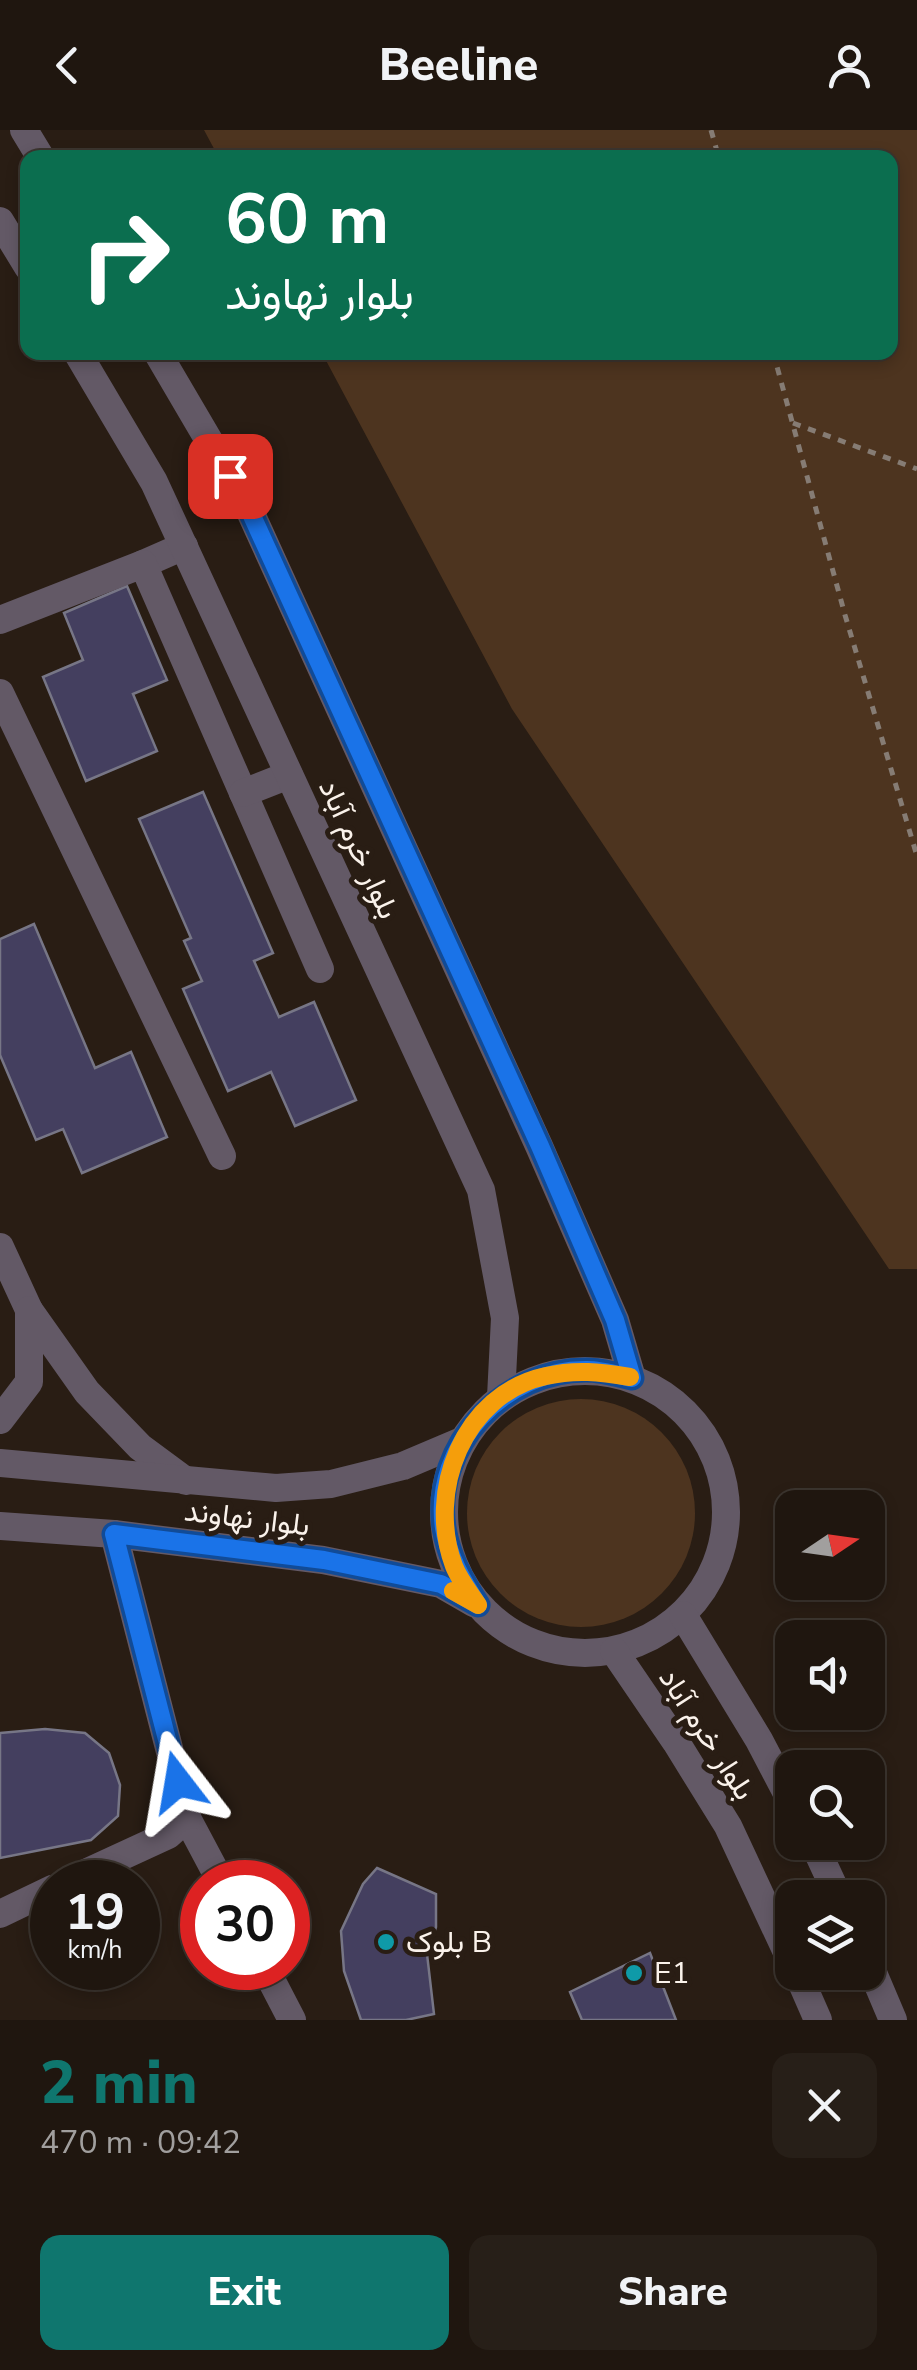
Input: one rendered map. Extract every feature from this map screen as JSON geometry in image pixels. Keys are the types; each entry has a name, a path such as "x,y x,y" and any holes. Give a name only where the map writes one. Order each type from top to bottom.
{"street":[{"path":"0,221 20,255"},
{"name":"بلوار خرم آباد","path":"83,360 154,482 480,1190 505,1318 502,1397"},
{"name":"بلوار خرم آباد","path":"161,360 248,507 540,1146 615,1320 632,1378"},
{"path":"0,620 184,546"},
{"path":"143,564 320,969"},
{"path":"0,694 222,1156"},
{"path":"243,793 289,775"},
{"path":"0,1246 29,1310 87,1392 140,1447 186,1481"},
{"path":"0,1420 30,1382 29,1310"},
{"path":"588,1370 632,1378 674,1402 706,1438 724,1482 725,1530 711,1576 683,1615 651,1638 614,1651 577,1654 540,1647 506,1630 478,1605 454,1568 444,1526 446,1482 462,1440 479,1417 502,1397 542,1376 588,1370"},
{"name":"بلوار نهاوند","path":"0,1462 276,1488 331,1484 403,1466 462,1440"},
{"name":"بلوار نهاوند","path":"0,1526 114,1534 324,1560 441,1584 478,1605"},
{"path":"114,1534 187,1818 209,1860"},
{"name":"بلوار خرم آباد","path":"683,1615 775,1771"},
{"name":"بلوار خرم آباد","path":"614,1651 728,1826 775,1927"},
{"path":"114,1860 168,1835 187,1818"},
{"path":"0,1914 30,1900"},
{"path":"276,1990 292,2020"},
{"path":"805,1990 818,2020"},
{"path":"880,1990 893,2020"}],"path":[{"path":"775,360 917,856"},
{"path":"792,423 917,469"}],"shaded area":[{"path":"204,130 917,130 917,1269 889,1269 512,709 326,360 898,360 898,150 215,150"},
{"path":"581,1399 625,1408 662,1432 686,1469 695,1513 686,1557 662,1594 625,1618 581,1627 537,1618 500,1594 476,1557 467,1513 476,1469 500,1432 537,1408"}],"building":[{"path":"127,586 167,680 133,694 157,751 86,781 43,677 83,660 64,613"},
{"path":"203,792 273,953 254,961 279,1017 314,1002 356,1100 295,1126 271,1072 228,1091 183,989 202,981 184,941 191,938 139,819"},
{"path":"34,924 95,1068 131,1052 167,1137 82,1173 63,1129 36,1140 0,1055 0,939"},
{"path":"45,1729 85,1733 109,1753 120,1785 118,1816 91,1840 0,1858 0,1733"},
{"name":"بلوک B","path":"377,1868 436,1894 436,1927 427,1954 434,2014 406,2020 361,2020 344,1971 341,1931 363,1884"},
{"name":"E1","path":"650,1953 676,2020 582,2020 570,1992"}],"slow traffic":[{"path":"453,1591 478,1605 454,1568 444,1526 446,1482 462,1440 479,1417 502,1397 542,1376 588,1370 630,1377"}],"place":[{"name":"بلوک B","path":"386,1942"},
{"name":"E1","path":"634,1973"}],"route":[{"path":"178,1782 114,1534 324,1560 441,1584 478,1605 454,1568 444,1526 446,1482 462,1440 479,1417 502,1397 542,1376 588,1370 632,1378 615,1320 540,1146 248,507 230,476"}]}
